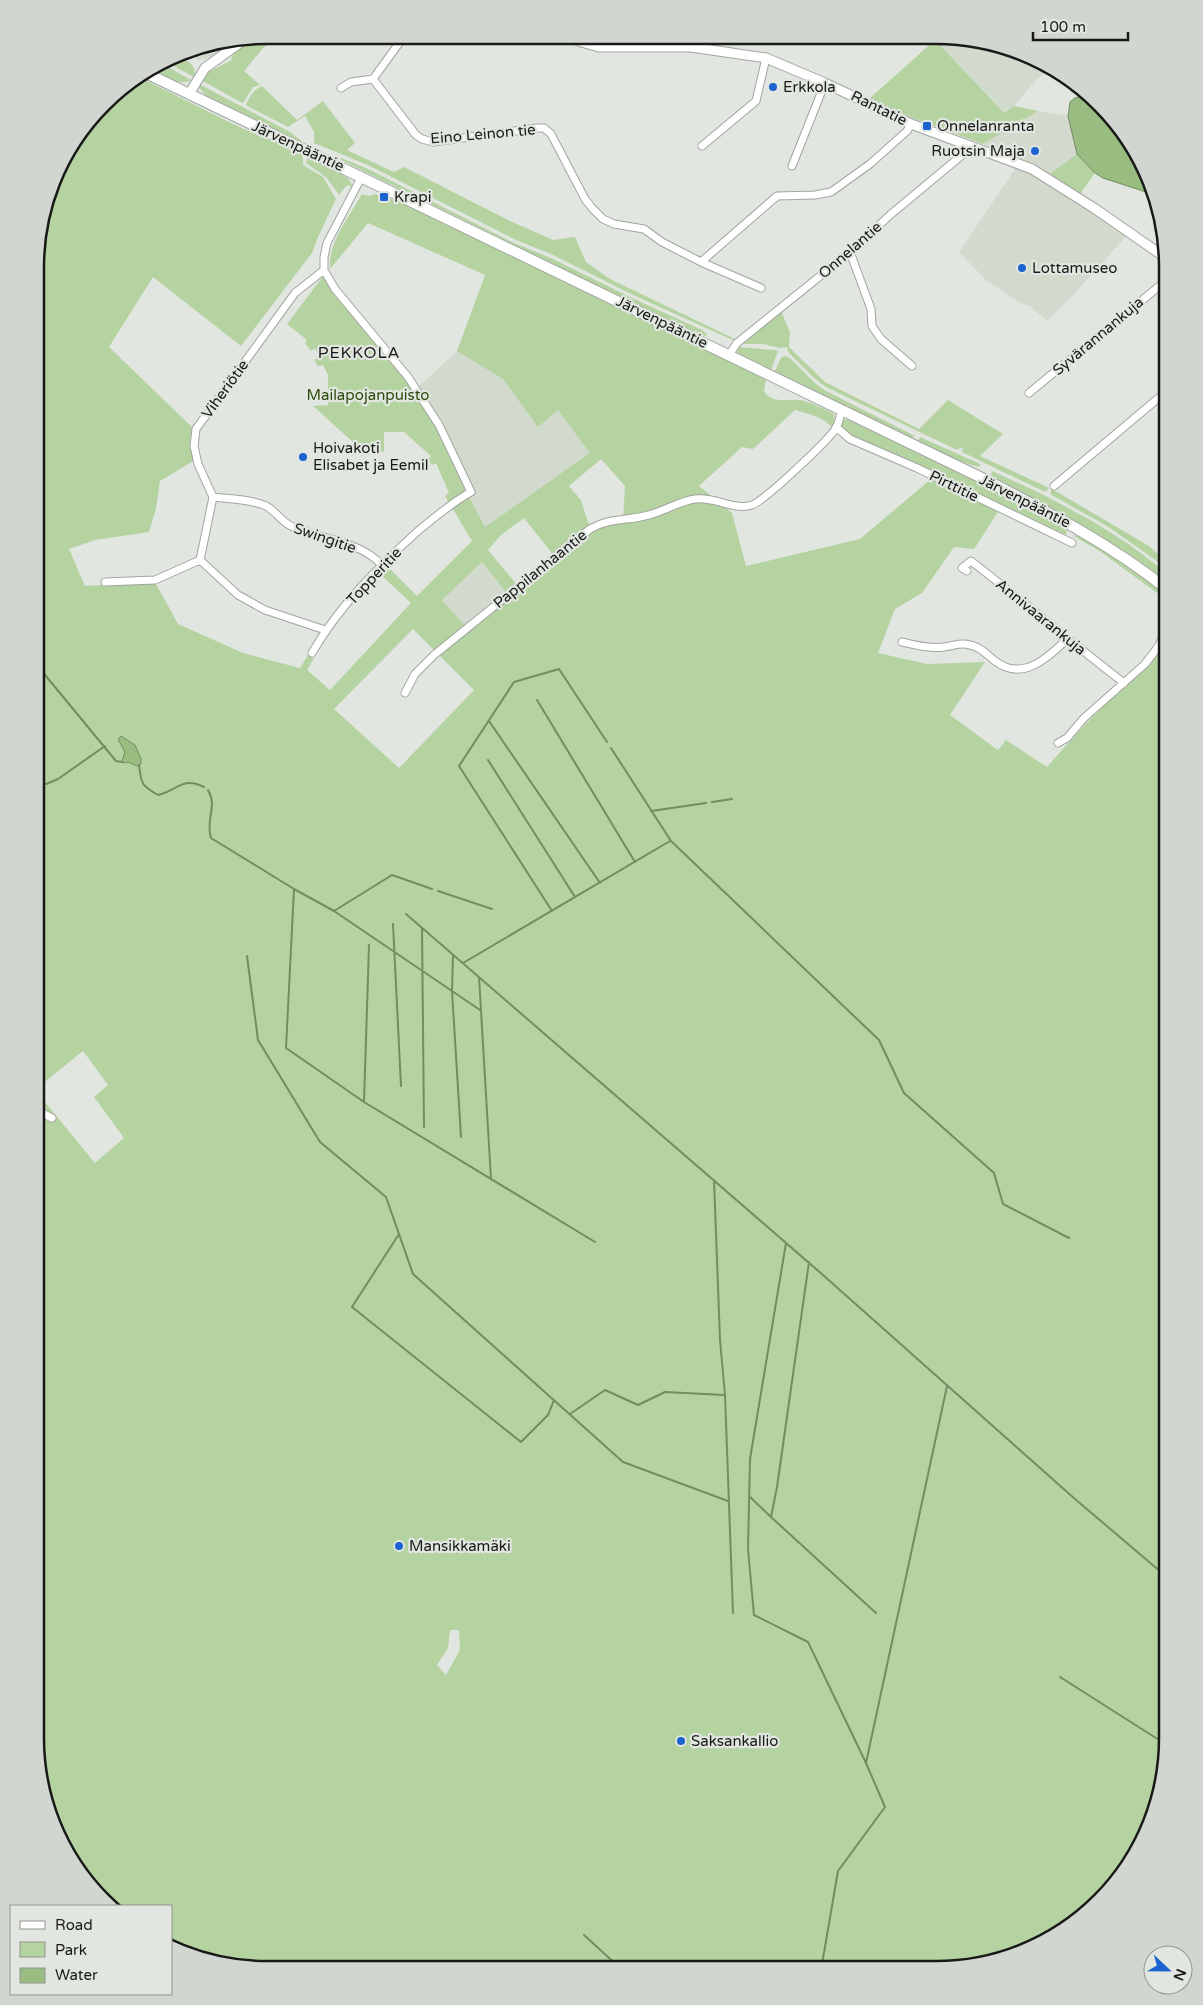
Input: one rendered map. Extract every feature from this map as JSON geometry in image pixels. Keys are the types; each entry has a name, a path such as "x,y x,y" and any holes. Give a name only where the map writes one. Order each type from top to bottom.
{"main road":[{"name":"Järvenpääntie","path":"152,76 976,475 1075,526 1129,560 1159,583"}],"street":[{"path":"341,88 351,82 373,79 398,44"},
{"name":"Rantatie","path":"588,44 598,47 691,47 766,58 825,83 911,124 1021,164 1048,178 1159,253"},
{"path":"189,94 205,68 235,46"},
{"path":"702,146 756,101 766,58"},
{"name":"Eino Leinon tie","path":"373,79 416,135 422,139 433,142 544,128 551,134 589,204 602,219 614,224 644,229 662,242 700,262 760,288"},
{"path":"792,166 825,83"},
{"path":"700,262 777,196 815,195 831,192 870,164 907,131 911,124"},
{"name":"Onnelantie","path":"729,355 737,342 850,252 890,215 973,146"},
{"path":"324,270 327,243 362,176"},
{"path":"850,252 868,300 872,326 881,338 912,366"},
{"name":"Topperitie","path":"312,653 325,630 381,564 448,506 471,492 439,425 411,381 335,289 324,270"},
{"name":"Viheriötie","path":"213,498 198,464 194,446 196,429 295,294 324,270"},
{"name":"Syvärannankuja","path":"1029,393 1159,286"},
{"path":"1054,486 1159,398"},
{"name":"Pappilanhaantie","path":"405,693 416,674 434,655 590,529 609,520 648,515 695,498 742,507 753,505 767,496 836,428 842,410"},
{"name":"Pirttitie","path":"836,428 850,439 918,468 1072,543"},
{"path":"200,560 213,498"},
{"name":"Swingitie","path":"213,498 251,502 266,506 290,526 360,549 374,557 381,564"},
{"path":"105,582 155,580 200,560"},
{"path":"200,560 238,595 265,610 325,630"},
{"name":"Annivaarankuja","path":"967,572 962,568 971,561 1025,602 1067,639 1124,683"},
{"path":"902,642 929,647 944,647 959,643 972,645 980,648 997,663 1010,669 1023,670 1034,666 1052,654 1067,639"},
{"path":"1058,743 1068,738 1084,718 1145,664 1159,645"},
{"path":"44,1114 52,1118"}],"shaded area":[{"path":"939,44 951,44 994,51 1022,61 1045,73 1037,79 1014,106 1004,113"},
{"path":"226,48 214,57 198,60 193,57"},
{"path":"1038,111 1068,116 1077,154 1047,176 1130,232 1047,321 1030,306 1023,305 985,279 959,252 1021,160 983,144"},
{"path":"457,351 503,378 538,427 558,409 591,453 485,527 415,390"},
{"path":"482,562 508,595 467,628 442,600"}],"green space":[{"path":"269,44 264,47 244,71 260,85 253,87 242,103 201,80 208,72 232,60 231,58 243,45"},
{"path":"931,44 939,44 1004,113 1014,106 1038,111 983,144 912,118 870,98"},
{"path":"185,60 194,69 194,76 172,65"},
{"path":"168,67 191,80 181,82 158,72"},
{"name":"Mailapojanpuisto","path":"145,80 233,124 303,155 303,165 323,177 336,199 312,253 241,346 153,277 109,347 194,429 195,460 160,481 156,508 149,532 95,540 69,549 85,586 155,582 178,624 243,653 300,668 308,655 314,658 307,670 330,690 411,603 379,573 386,565 417,596 472,541 445,496 449,493 436,463 432,465 428,459 431,456 404,432 384,432 384,452 354,452 353,442 313,406 328,405 328,375 323,365 318,366 314,360 319,357 315,348 311,351 305,343 307,340 287,324 324,275 415,390 437,426 463,485 485,527 590,453 558,410 538,427 503,379 457,351 485,275 368,223 330,269 332,249 336,239 362,194 369,196 375,194 403,203 766,379 764,391 772,398 777,400 804,401 834,414 835,422 833,428 820,419 795,410 753,449 742,447 699,486 732,513 746,566 860,539 931,479 998,512 974,549 954,547 922,593 895,609 878,653 927,664 985,662 950,715 998,750 1006,740 1047,767 1103,706 1150,663 1159,650 1159,1753 1152,1796 1142,1824 1129,1850 1113,1874 1083,1906 1060,1924 1035,1938 994,1954 951,1961 252,1961 209,1954 172,1940 172,1905 119,1905 90,1874 67,1837 51,1796 44,1753 44,1101 95,1163 124,1138 94,1097 108,1085 83,1051 44,1083 44,252 51,209 61,181 74,155 90,131 109,109 143,81","holes":["601,459 625,486 623,519 590,529 581,500 569,486","524,518 555,557 518,586 488,550 501,535","482,562 508,595 467,628 442,600","413,629 474,690 399,768 334,709","450,1630 459,1630 460,1650 446,1675 437,1665 448,1648"]},
{"path":"199,84 290,132 304,143 207,97 200,89"},
{"path":"262,86 297,120 323,101 355,143 347,150 394,172 404,167 508,220 553,240 575,237 586,262 610,279 737,340 735,341 631,294 551,254 516,240 368,165 314,143 314,132 305,116 288,127 247,106 246,104 252,93"},
{"path":"1077,154 1095,173 1078,197 1047,176"},
{"path":"308,157 348,178 353,187 347,185 339,195 326,177 306,163"},
{"path":"341,158 366,168 512,242 553,259 707,334 706,336 686,329 341,160"},
{"path":"781,311 790,332 789,347 825,382 919,429 948,400 1003,434 980,456 1049,488 1045,492 962,452 963,448 957,450 826,387 790,354 787,350 788,347 780,348 763,344 741,344"},
{"path":"738,347 778,351 771,370 739,355 737,352"},
{"path":"785,356 790,358 816,384 826,391 915,436 911,438 775,371 781,358"},
{"path":"842,419 853,421 1028,506 1048,517 1067,531 1066,535 846,434 840,428"},
{"path":"920,437 981,465 978,467 960,461 918,442"},
{"path":"992,471 1042,494 1094,522 1130,545 1159,567 1159,576 1108,541 991,475"},
{"path":"1052,489 1149,546 1159,555 1159,563 1110,528 1050,494"},
{"path":"1072,535 1094,543 1108,551 1159,589 1159,594 1101,552"}],"water":[{"path":"1080,96 1083,99 1113,131 1129,155 1146,192 1103,178 1095,173 1077,154 1068,116 1070,102"},
{"path":"121,736 135,745 141,759 141,764 137,766 128,762 123,763 125,752 118,739"}],"waterway":[{"path":"552,911 459,766 514,682 559,669 607,742"},
{"path":"44,674 116,761 122,762"},
{"path":"537,700 635,862"},
{"path":"489,721 600,883"},
{"path":"46,784 58,779 105,746"},
{"path":"611,748 671,841 879,1040 904,1093 994,1173 1003,1204 1069,1238"},
{"path":"488,760 575,897"},
{"path":"139,765 143,784 158,795 180,785 190,783 204,787"},
{"path":"208,790 212,802 209,825 211,838 334,911 480,1010"},
{"path":"712,802 732,799"},
{"path":"651,811 706,803"},
{"path":"463,963 670,841"},
{"path":"334,911 392,875 432,889"},
{"path":"294,889 286,1048 364,1102 595,1242"},
{"path":"438,891 492,909"},
{"path":"406,914 823,1275 1075,1499 1159,1570"},
{"path":"393,924 401,1086"},
{"path":"422,928 424,1127"},
{"path":"364,1102 369,945"},
{"path":"453,955 452,991 461,1137"},
{"path":"247,956 258,1040 320,1142 386,1197 413,1274 623,1462 728,1501"},
{"path":"479,977 491,1179"},
{"path":"714,1180 720,1340 725,1395 733,1613"},
{"path":"399,1234 352,1307 521,1442 548,1415 554,1400"},
{"path":"786,1243 750,1459 748,1549 754,1615 808,1642 866,1763"},
{"path":"809,1262 777,1487 771,1517 876,1613"},
{"path":"823,1961 838,1871 885,1807 866,1763 947,1386"},
{"path":"570,1414 605,1390 638,1405 665,1392 724,1395"},
{"path":"749,1496 771,1517"},
{"path":"1060,1677 1159,1740"},
{"path":"584,1935 612,1961"}],"place":[{"name":"Erkkola","path":"773,87"},
{"name":"Onnelanranta","path":"927,126"},
{"name":"Ruotsin Maja","path":"1035,151"},
{"name":"Krapi","path":"384,197"},
{"name":"Lottamuseo","path":"1022,268"},
{"name":"Hoivakoti Elisabet ja Eemil","path":"303,457"},
{"name":"Mansikkamäki","path":"399,1546"},
{"name":"Saksankallio","path":"681,1741"}],"district":[{"name":"PEKKOLA","path":"359,353"}]}
